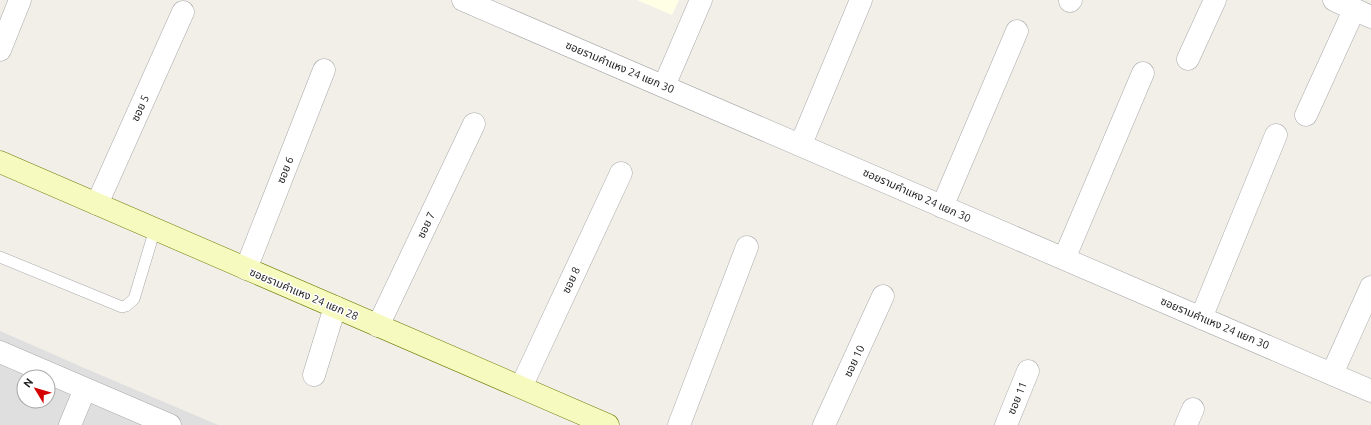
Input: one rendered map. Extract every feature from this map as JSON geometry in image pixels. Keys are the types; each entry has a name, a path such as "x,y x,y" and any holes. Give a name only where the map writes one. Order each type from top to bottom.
{"street":[{"path":"0,50 20,0"},
{"name":"ซอยรามคำแหง 24 แยก 30","path":"463,0 801,144 1371,391"},
{"path":"664,86 701,0"},
{"path":"801,144 861,0"},
{"path":"1188,59 1215,0"},
{"path":"1306,115 1363,14 1334,0"},
{"name":"ซอย 5","path":"97,204 183,12"},
{"path":"942,206 1017,31"},
{"name":"ซอย 6","path":"246,269 324,70"},
{"path":"1064,258 1143,73"},
{"name":"ซอย 7","path":"378,326 474,124"},
{"path":"1201,318 1276,135"},
{"name":"ซอยรามคำแหง 24 แยก 28","path":"0,162 521,387 605,425"},
{"name":"ซอย 8","path":"521,387 621,173"},
{"path":"679,425 747,247"},
{"path":"1332,374 1371,287"},
{"name":"ซอย 10","path":"824,425 883,296"},
{"path":"314,375 335,307"},
{"path":"0,352 170,425"},
{"name":"ซอย 11","path":"1006,425 1028,372"},
{"path":"70,425 85,389"}],"lane":[{"path":"0,257 122,307 126,306 134,299 155,229"}],"shaded area":[{"path":"637,0 679,0 672,15"},
{"path":"0,331 89,370 218,425 0,425"}]}
